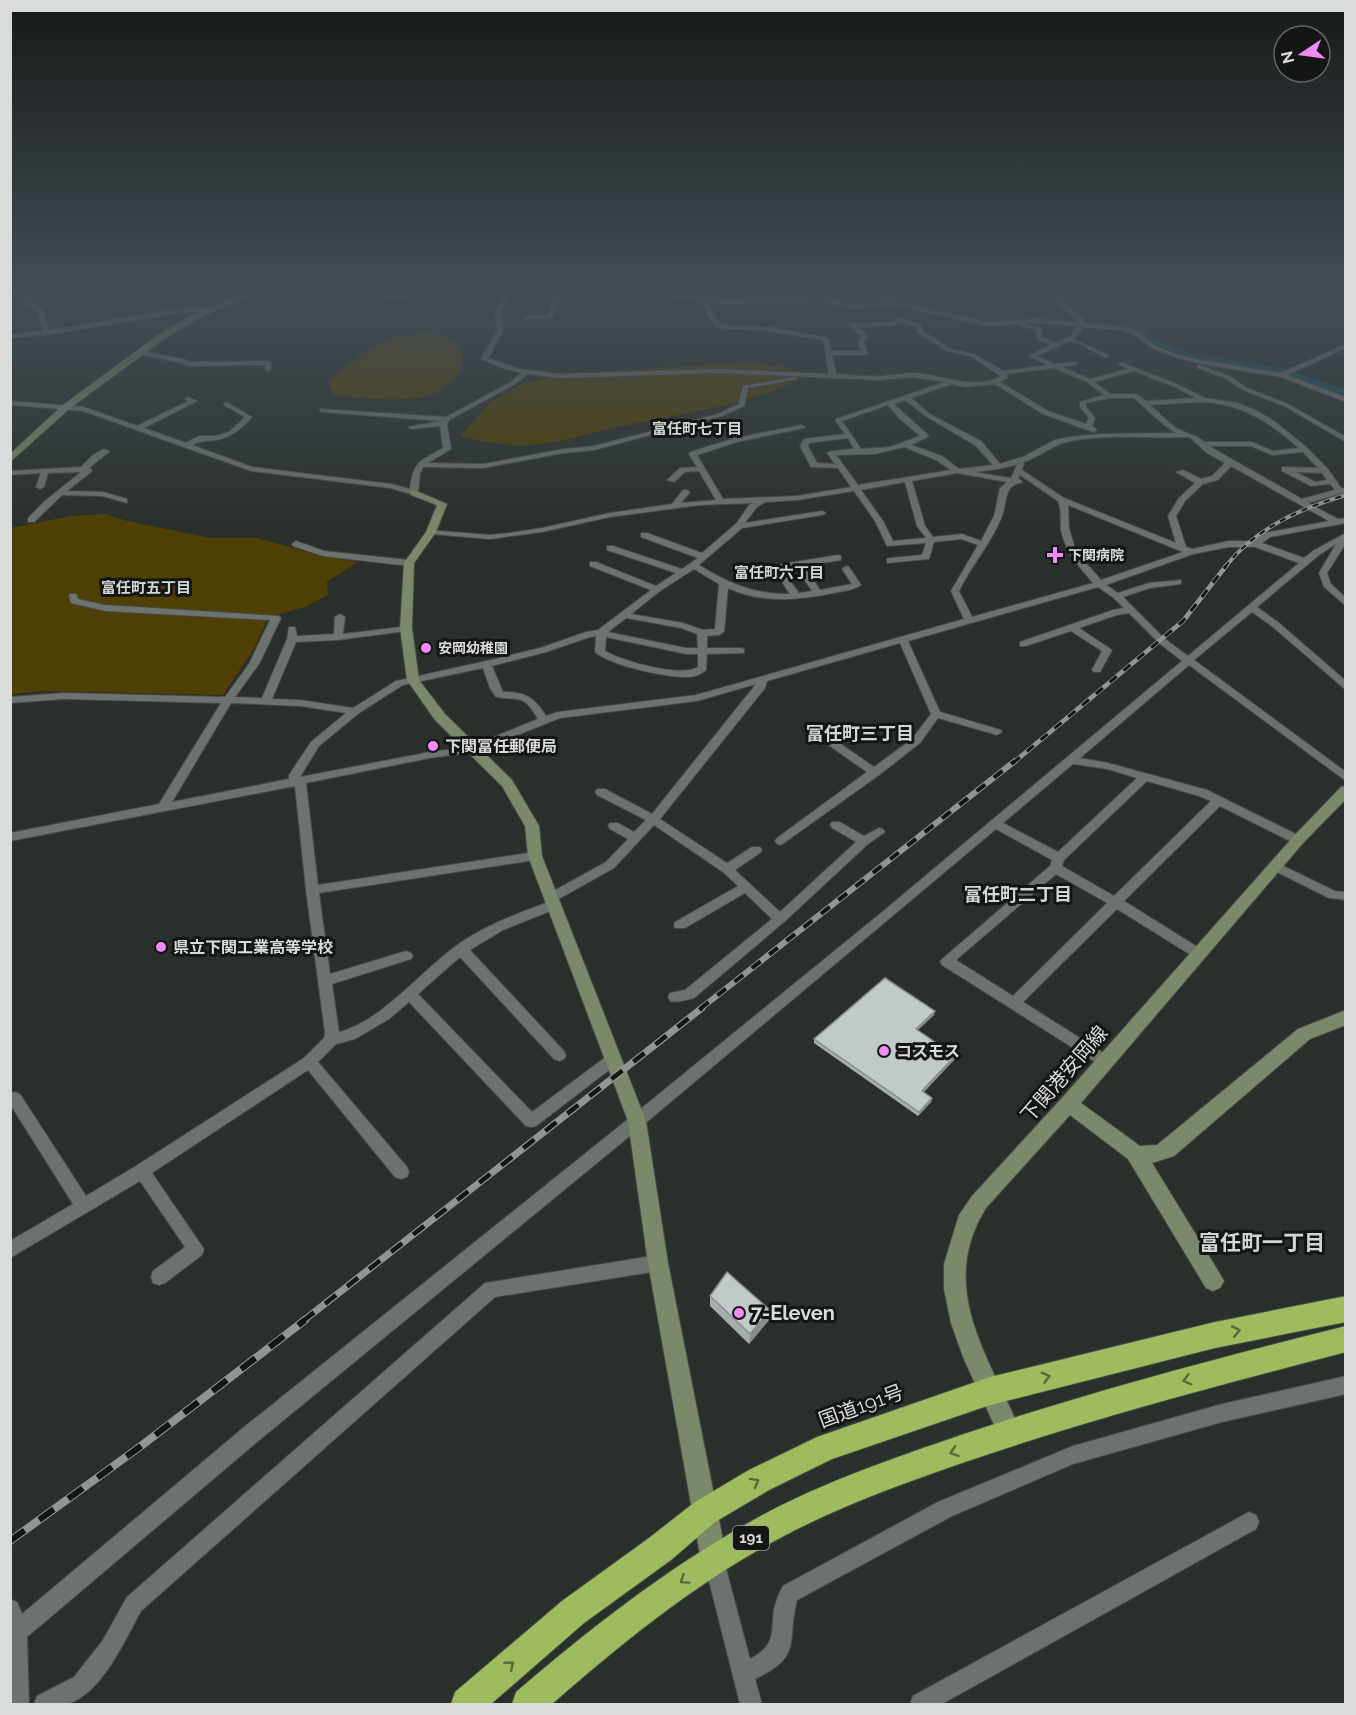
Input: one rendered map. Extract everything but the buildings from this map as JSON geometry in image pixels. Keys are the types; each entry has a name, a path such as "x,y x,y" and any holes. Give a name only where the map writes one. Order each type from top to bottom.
{"highway":[{"name":"国道191号","path":"467,1704 573,1612 660,1549 705,1512 759,1480 827,1447 990,1391 1215,1335 1346,1309"},
{"name":"191","path":"528,1704 576,1661 640,1611 714,1560 771,1526 831,1499 903,1470 1010,1432 1156,1388 1346,1339"}],"street":[{"path":"10,459 66,407 117,370"},
{"path":"511,370 558,376 757,372 891,378 912,375 965,386 996,382 1005,377 1003,373"},
{"path":"832,370 833,376"},
{"path":"891,378 894,370"},
{"path":"998,370 1003,373 1029,370"},
{"path":"1062,370 1089,381 1109,396"},
{"path":"1089,381 1132,370"},
{"path":"1138,370 1205,400"},
{"path":"1205,370 1227,377 1245,388 1296,410 1346,440"},
{"path":"1260,370 1285,374 1346,400"},
{"path":"1285,374 1294,370"},
{"path":"411,427 445,422 513,383 525,373"},
{"path":"419,465 483,466 602,446 730,411 744,403 743,390 745,387 795,379 804,376 802,375"},
{"path":"856,451 858,448 838,420 953,382"},
{"path":"996,382 1052,416 1072,424 1087,426 1101,436"},
{"path":"1087,426 1092,418 1083,407 1083,402 1109,396 1136,396 1146,403 1162,421 1187,435"},
{"path":"906,397 929,416 978,443 998,467"},
{"path":"136,429 194,401 188,399"},
{"path":"1009,400 1021,399"},
{"path":"1146,403 1222,401 1274,415 1296,410"},
{"path":"889,402 893,410 925,436 907,446"},
{"path":"10,403 66,407 98,413 136,429 251,469 391,486 442,504 431,532 409,563 406,628 413,680 440,717 507,783 520,802 532,826 535,856 637,1121 658,1263 714,1560 751,1704"},
{"path":"184,446 202,438 216,438 231,433 249,417 226,404"},
{"path":"322,410 445,422"},
{"path":"1274,415 1342,490"},
{"path":"414,493 416,470 419,465 447,449 445,422"},
{"path":"720,502 693,454 735,440 802,427"},
{"path":"431,532 490,537 542,530 610,515 720,502 761,501 856,489 957,471 998,467 1019,461 1058,442 1101,436 1187,435 1195,437 1230,462 1346,527"},
{"path":"838,466 814,465 804,446 807,441 850,436"},
{"path":"1203,444 1252,444 1272,453 1304,450"},
{"path":"982,544 962,536 890,544 879,521 831,453 856,451 872,453 907,446 939,458 957,471 1037,484"},
{"path":"83,470 106,451"},
{"path":"969,621 955,591 982,544 992,534 1005,503 1004,488 1014,480 1019,471 1019,461"},
{"path":"1182,548 1172,516 1182,500 1200,482 1215,478 1230,462"},
{"path":"671,480 683,470 700,469"},
{"path":"1325,471 1285,469 1314,484 1332,481"},
{"path":"10,473 88,470 31,520"},
{"path":"40,487 45,471"},
{"path":"1019,471 1061,500 1191,552"},
{"path":"1180,472 1200,482"},
{"path":"908,479 921,526 931,539"},
{"path":"1302,502 1342,490"},
{"path":"674,507 686,492"},
{"path":"60,493 103,494 124,501"},
{"path":"1172,494 1182,500"},
{"path":"1061,500 1072,553 1099,584 1117,596 1162,641 1346,778"},
{"path":"702,633 703,668 692,674 623,663 607,658 600,652 601,633 657,589 704,557 739,526 753,506 761,501"},
{"path":"739,526 822,513"},
{"path":"1256,544 1267,535 1346,520"},
{"path":"644,535 704,557"},
{"path":"13,1635 250,1435 637,1121 1306,562 1343,536"},
{"path":"1343,536 1342,543 1323,573 1327,585 1346,603"},
{"path":"901,571 893,561 927,556 931,539"},
{"path":"296,544 330,554 409,563"},
{"path":"657,589 593,564 603,558 609,544 683,572"},
{"path":"10,837 430,755 471,750 544,721 569,714 698,698 1099,584 1191,552 1229,544 1256,544 1306,562"},
{"path":"772,568 838,558"},
{"path":"798,564 818,594"},
{"path":"694,565 724,582 764,597 797,597 857,585 846,569"},
{"path":"784,579 797,597"},
{"path":"624,615 683,626 702,633 719,632 724,582"},
{"path":"1117,596 1149,586 1178,582"},
{"path":"73,596 74,601 105,608 276,618 254,664 228,700 163,807"},
{"path":"1252,608 1276,625 1346,687"},
{"path":"1023,644 1116,612 1131,610"},
{"path":"338,637 340,617"},
{"path":"1071,627 1107,650 1097,670"},
{"path":"266,702 292,634 338,637 406,628"},
{"path":"331,1040 325,981 295,776 315,744 356,711 400,683 543,650 589,634 601,633 686,651 741,651"},
{"path":"903,639 936,714 997,732"},
{"path":"487,664 495,688 500,695 526,696 544,721"},
{"path":"10,1250 141,1171 309,1062 331,1040 350,1035 384,1015 460,949 498,927 553,901 610,865 652,819 761,686 762,680"},
{"path":"10,700 64,696 228,700 300,703 356,711"},
{"path":"783,836 810,814 874,774 916,741 936,714"},
{"path":"821,735 874,774"},
{"path":"1074,758 1203,793 1298,840"},
{"path":"1105,1061 947,961 1057,863 1145,777"},
{"name":"下関港安岡線","path":"1010,1432 962,1323 955,1289 954,1264 966,1222 980,1202 1069,1104 1275,866 1346,790"},
{"path":"601,792 652,819 727,869 780,919"},
{"path":"1014,1003 1218,801"},
{"path":"994,824 1199,954"},
{"path":"836,825 864,842"},
{"path":"614,826 636,838"},
{"path":"675,997 689,994 780,919 864,842 879,832"},
{"path":"727,869 756,850"},
{"path":"312,890 535,856"},
{"path":"1275,866 1333,895 1346,896"},
{"path":"680,925 745,888"},
{"path":"460,949 559,1055"},
{"path":"325,981 406,956"},
{"path":"409,993 531,1121 612,1060"},
{"path":"1135,1153 1147,1156 1158,1155 1167,1150 1304,1034 1346,1017"},
{"path":"309,1062 366,1141 401,1172"},
{"path":"15,1098 83,1205"},
{"path":"1069,1104 1135,1153 1213,1281"},
{"path":"141,1171 196,1249 159,1277"},
{"path":"45,1704 82,1685 110,1647 134,1604 491,1289 658,1263"},
{"path":"744,1673 772,1658 780,1648 783,1636 783,1609 790,1593 945,1509 1073,1455 1222,1413 1346,1385"},
{"path":"921,1704 1249,1522"},
{"path":"10,1609 18,1704"}],"shaded area":[{"path":"341,370 461,370 441,389 416,398 372,399 334,395 328,381"},
{"path":"625,370 794,370 801,372 798,380 776,390 731,404 560,441 511,445 460,436 492,401 524,383 567,375"},
{"path":"106,514 127,521 211,538 258,538 313,554 358,562 327,582 328,595 305,607 280,614 266,622 255,647 223,695 40,691 11,694 10,528 71,516"}],"waterway":[{"path":"1270,370 1283,372 1346,395"}],"railway":[{"path":"1225,567 1250,541 1279,522 1346,495"},
{"path":"1013,763 1183,621 1226,566"},
{"path":"700,1009 1015,761"},
{"path":"303,1321 702,1008"},
{"path":"10,1541 141,1446 305,1320"}],"place":[{"name":"下関病院","path":"1055,555"},
{"name":"安岡幼稚園","path":"426,648"},
{"name":"下関冨任郵便局","path":"433,746"},
{"name":"県立下関工業高等学校","path":"161,947"},
{"name":"コスモス","path":"884,1051"},
{"name":"7-Eleven","path":"739,1313"}],"district":[{"name":"富任町七丁目","path":"697,429"},
{"name":"富任町六丁目","path":"779,573"},
{"name":"富任町五丁目","path":"146,588"},
{"name":"富任町三丁目","path":"860,734"},
{"name":"富任町二丁目","path":"1018,895"},
{"name":"富任町一丁目","path":"1262,1243"}]}
